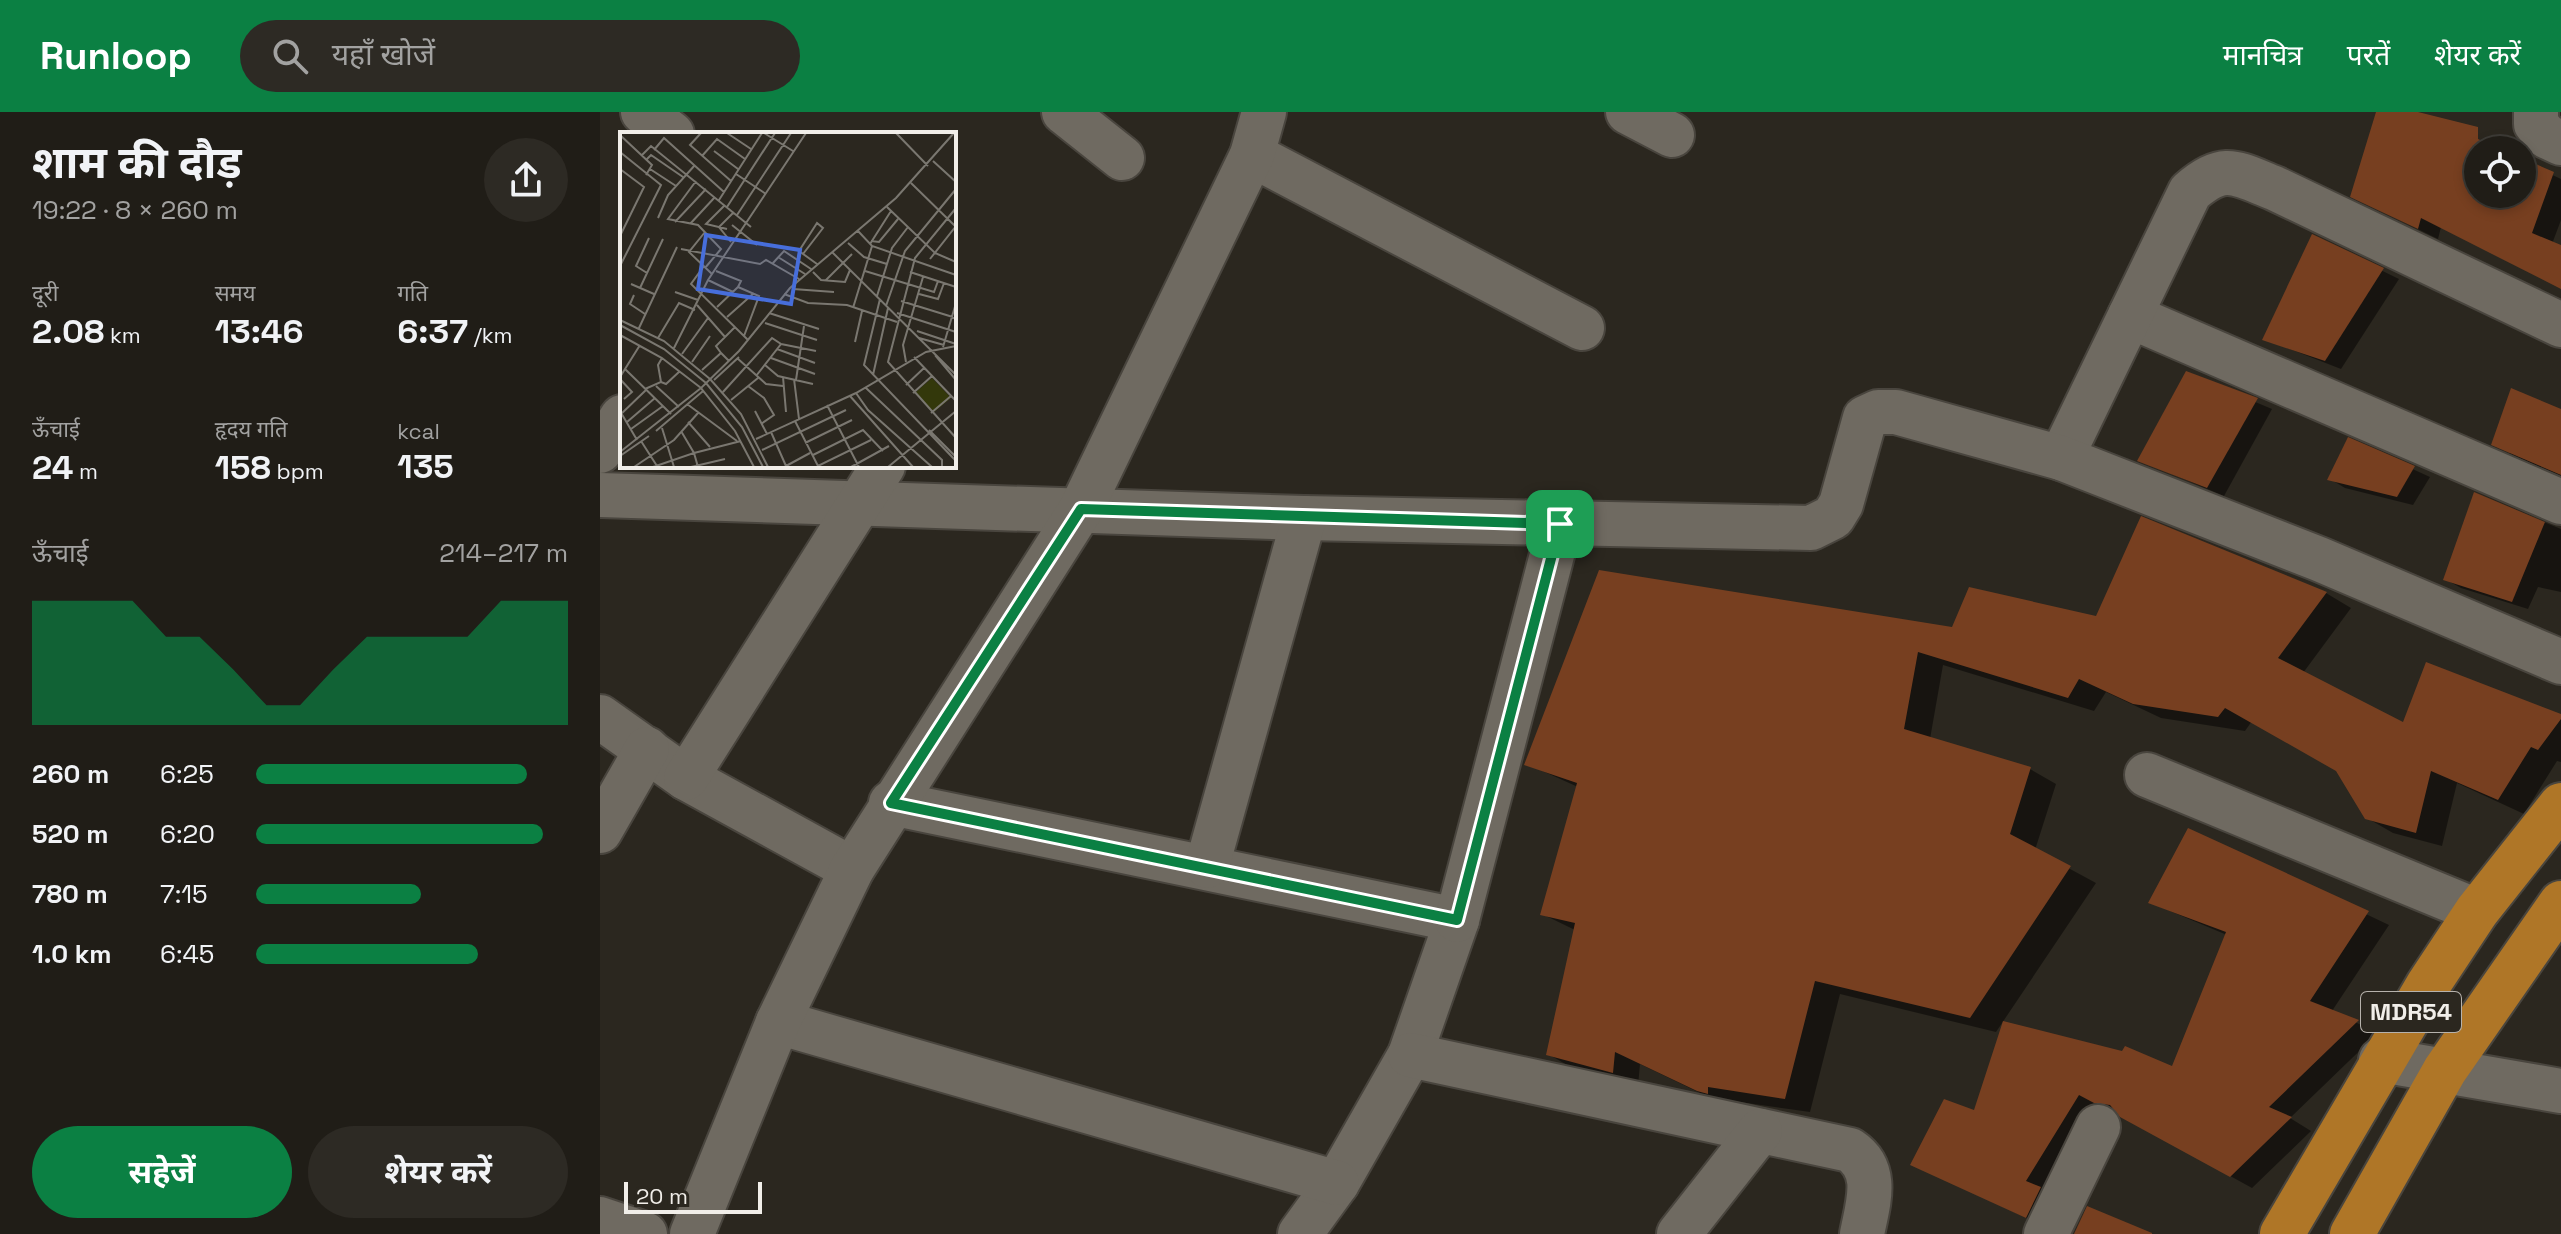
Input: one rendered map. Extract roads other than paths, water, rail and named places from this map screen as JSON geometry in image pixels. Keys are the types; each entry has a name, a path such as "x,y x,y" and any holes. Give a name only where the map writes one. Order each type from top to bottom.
{"main road":[{"name":"MDR54","path":"2282,1234 2381,1060 2477,911 2561,805"},
{"name":"MDR54","path":"2352,1234 2445,1070 2555,916"}],"street":[{"path":"643,112 669,132"},
{"path":"1064,112 1122,158"},
{"path":"692,1234 778,1022 852,869 891,803 1081,509 1252,155 1264,112"},
{"path":"1628,112 1672,135"},
{"path":"2536,112 2536,124 2546,136 2561,143"},
{"path":"1252,155 1582,328"},
{"path":"2061,458 2190,192 2210,175 2235,172 2561,325"},
{"path":"2130,316 2561,502"},
{"path":"600,495 1304,518 1811,528 1833,517 1841,504 1858,430 1865,418 1878,412 1896,412 2061,458 2319,559 2561,662"},
{"path":"600,451 620,420"},
{"path":"686,778 882,468"},
{"path":"1207,866 1304,518"},
{"path":"1300,1234 1337,1183 1410,1055 1457,920 1560,524"},
{"path":"600,717 686,778 852,869"},
{"path":"600,831 647,749"},
{"path":"2147,775 2477,911"},
{"path":"891,803 1457,920"},
{"path":"778,1022 1337,1183"},
{"path":"1410,1055 1850,1150 1864,1160 1870,1184 1862,1234"},
{"path":"2381,1060 2561,1091"},
{"path":"2046,1234 2098,1127"},
{"path":"1679,1234 1760,1131"},
{"path":"600,1219 645,1234"}]}
